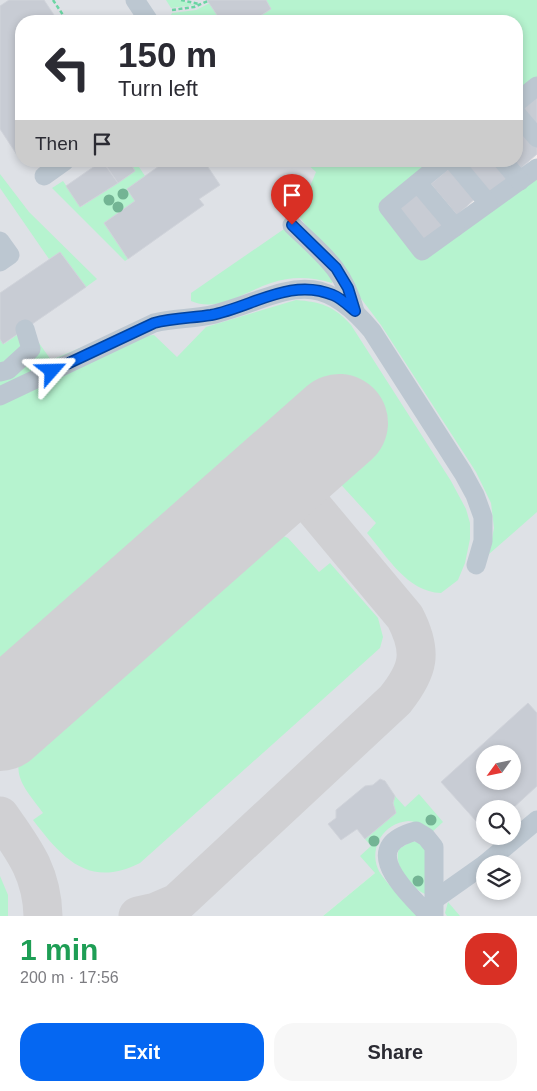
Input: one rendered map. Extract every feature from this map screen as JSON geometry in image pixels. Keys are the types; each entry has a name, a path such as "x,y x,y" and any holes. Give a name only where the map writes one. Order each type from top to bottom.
{"lane":[{"path":"134,0 145,15"},
{"path":"523,97 537,86"},
{"path":"523,121 537,138"},
{"path":"44,176 57,167"},
{"path":"437,167 388,207 422,251 537,168"},
{"path":"458,167 488,203"},
{"path":"508,167 520,181"},
{"path":"418,183 455,227"},
{"path":"292,225 336,268 348,288 355,311"},
{"path":"0,241 10,255 0,262"},
{"path":"0,396 154,323 170,318 212,315 289,290 306,288 334,295 355,311 372,331 463,473 475,495 483,518 483,541 476,565"},
{"path":"0,372 8,370 31,349 25,329"},
{"path":"496,855 537,820"},
{"path":"432,911 476,872"}],"path":[{"path":"53,0 63,15"},
{"path":"181,0 201,5"},
{"path":"172,10 201,5 208,1"}],"shaded area":[{"path":"0,0 370,0 370,15 15,15 15,167 382,167 537,416 537,916 413,916 375,873 323,916 0,916"}],"green space":[{"path":"166,0 179,0 195,5 171,8"},
{"path":"266,0 537,0 537,80 523,90 523,15 262,15 271,9"},
{"path":"210,3 217,15 171,15 172,13 196,10"},
{"path":"133,167 139,167 145,176 135,201 104,223 128,259 125,261 52,188 63,181 81,207 135,171"},
{"path":"311,167 430,167 381,208 419,259 537,175 537,512 489,554 494,528 491,503 476,472 381,325 298,215 316,172"},
{"path":"0,174 29,212 97,279 86,287 60,252 49,259 0,188"},
{"path":"284,229 334,278 332,283 317,279 286,279 271,283 222,303 201,304 191,301 191,293"},
{"path":"296,300 313,302 333,309 351,325 451,481 466,509 470,523 470,539 465,563 458,580 441,593 429,591 418,586 408,580 390,562 367,533 376,523 334,477 365,451 313,395 0,671 0,405 143,336 154,335 177,357 206,327"},
{"path":"20,333 21,350 0,364 0,339 4,344"},
{"path":"39,343 51,360 87,345 0,387 0,379"},
{"path":"281,535 288,538 319,572 330,563 378,618 383,637 380,648 140,863 122,870 106,873 91,871 78,866 55,846 33,820 43,813 28,793 20,778 19,763 22,755 258,544 274,536"},
{"path":"419,794 443,822 432,832 415,822 408,821 392,826 386,831 377,845 376,861 381,874 419,916 323,916 375,873 360,856 371,846 365,839 396,813 393,803 395,796 405,807"},
{"path":"412,841 420,843 427,849 427,889 425,894 408,881 398,862 399,849"},
{"path":"0,876 8,895 8,916 0,916"},
{"path":"448,902 460,916 447,916 445,913"}],"building":[{"path":"9,0 44,0 54,15 15,15 15,152 0,129 0,6"},
{"path":"207,0 266,0 271,9 262,15 217,15"},
{"path":"537,92 537,125 523,108 523,104"},
{"path":"523,131 537,147 537,154 523,166"},
{"path":"93,167 106,167 118,183 80,207 66,186"},
{"path":"107,167 133,167 135,171 118,183"},
{"path":"158,167 208,167 220,185 199,199 204,205 128,259 104,223 135,201 127,189"},
{"path":"451,167 477,197 457,215 431,184"},
{"path":"468,167 504,167 512,177 492,194"},
{"path":"419,192 445,224 425,241 399,209"},
{"path":"60,252 86,287 3,344 0,339 0,293"},
{"path":"528,703 537,713 537,786 521,801 476,800 476,821 441,782 476,750 476,790 521,790 521,745 482,745"},
{"path":"380,779 385,781 395,796 393,803 396,813 365,839 357,829 341,840 328,824 336,818 336,810 365,786 373,785"}],"taxiway":[{"path":"138,916 156,912 177,903 395,700 409,679 416,660 411,629 405,617 308,501 295,496 274,494 247,506 228,521"},
{"path":"0,725 24,701"},
{"path":"0,816 24,851 35,874 42,901 43,916"}],"runway":[{"path":"0,722 339,423"}],"route":[{"path":"52,371 154,323 170,318 212,315 289,290 306,288 334,295 355,311 348,288 336,268 292,225"}]}
